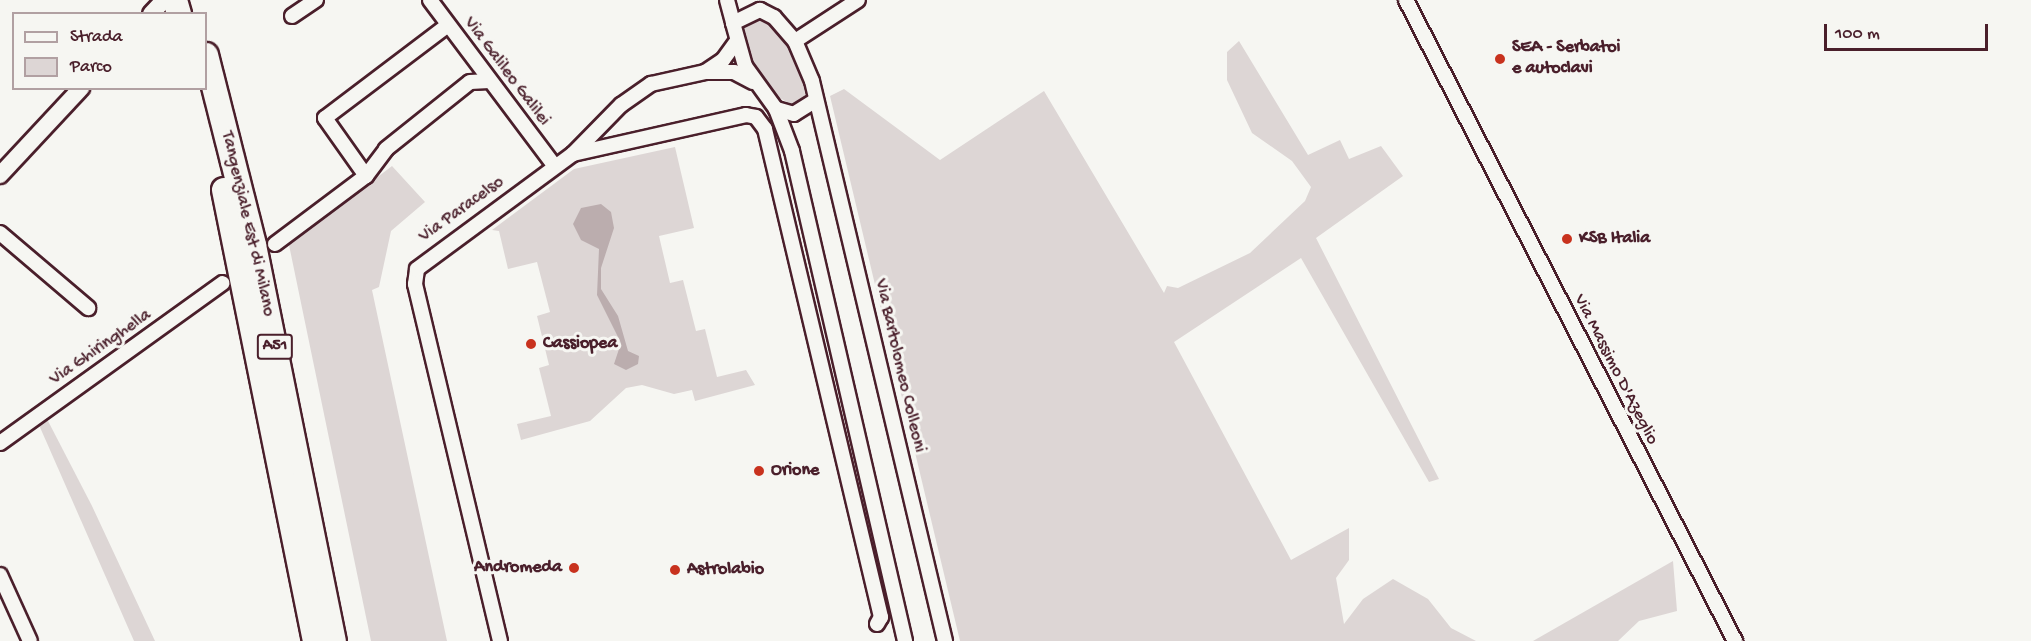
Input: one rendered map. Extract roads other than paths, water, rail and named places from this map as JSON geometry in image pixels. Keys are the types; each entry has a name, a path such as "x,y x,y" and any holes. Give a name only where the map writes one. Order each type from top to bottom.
{"highway":[{"name":"Tangenziale Est di Milano","path":"207,60 254,245 334,641"},
{"name":"Tangenziale Est di Milano","path":"199,90 237,250 315,641"}],"street":[{"path":"153,12 164,0"},
{"path":"292,16 316,0"},
{"name":"Via Galileo Galilei","path":"430,0 554,165"},
{"path":"728,0 736,40 754,82 776,109 792,151 905,641"},
{"name":"Via Bartolomeo Colleoni","path":"758,0 795,42 816,100 945,641"},
{"path":"795,42 858,0"},
{"name":"Via Massimo D'Azeglio","path":"1406,0 1463,115 1735,641"},
{"path":"733,23 760,10 774,17"},
{"path":"366,176 325,118 448,25"},
{"path":"705,72 723,60 736,40"},
{"path":"573,154 642,89 705,72 734,72 754,82"},
{"path":"275,244 366,176 386,149 470,82 489,81"},
{"path":"0,175 79,90"},
{"path":"776,109 794,114 816,100"},
{"name":"Via Paracelso","path":"500,641 415,284 417,269 554,165 573,154 746,115 756,117 765,129 881,617 877,624"},
{"path":"0,232 88,308"},
{"name":"Via Ghiringhella","path":"0,443 223,283"},
{"path":"0,575 30,641"}],"place":[{"name":"SEA - Serbatoi e autoclavi","path":"1500,59"},
{"name":"KSB Italia","path":"1567,239"},
{"name":"Cassiopea","path":"531,344"},
{"name":"Orione","path":"759,471"},
{"name":"Andromeda","path":"574,568"},
{"name":"Astrolabio","path":"675,570"}]}
